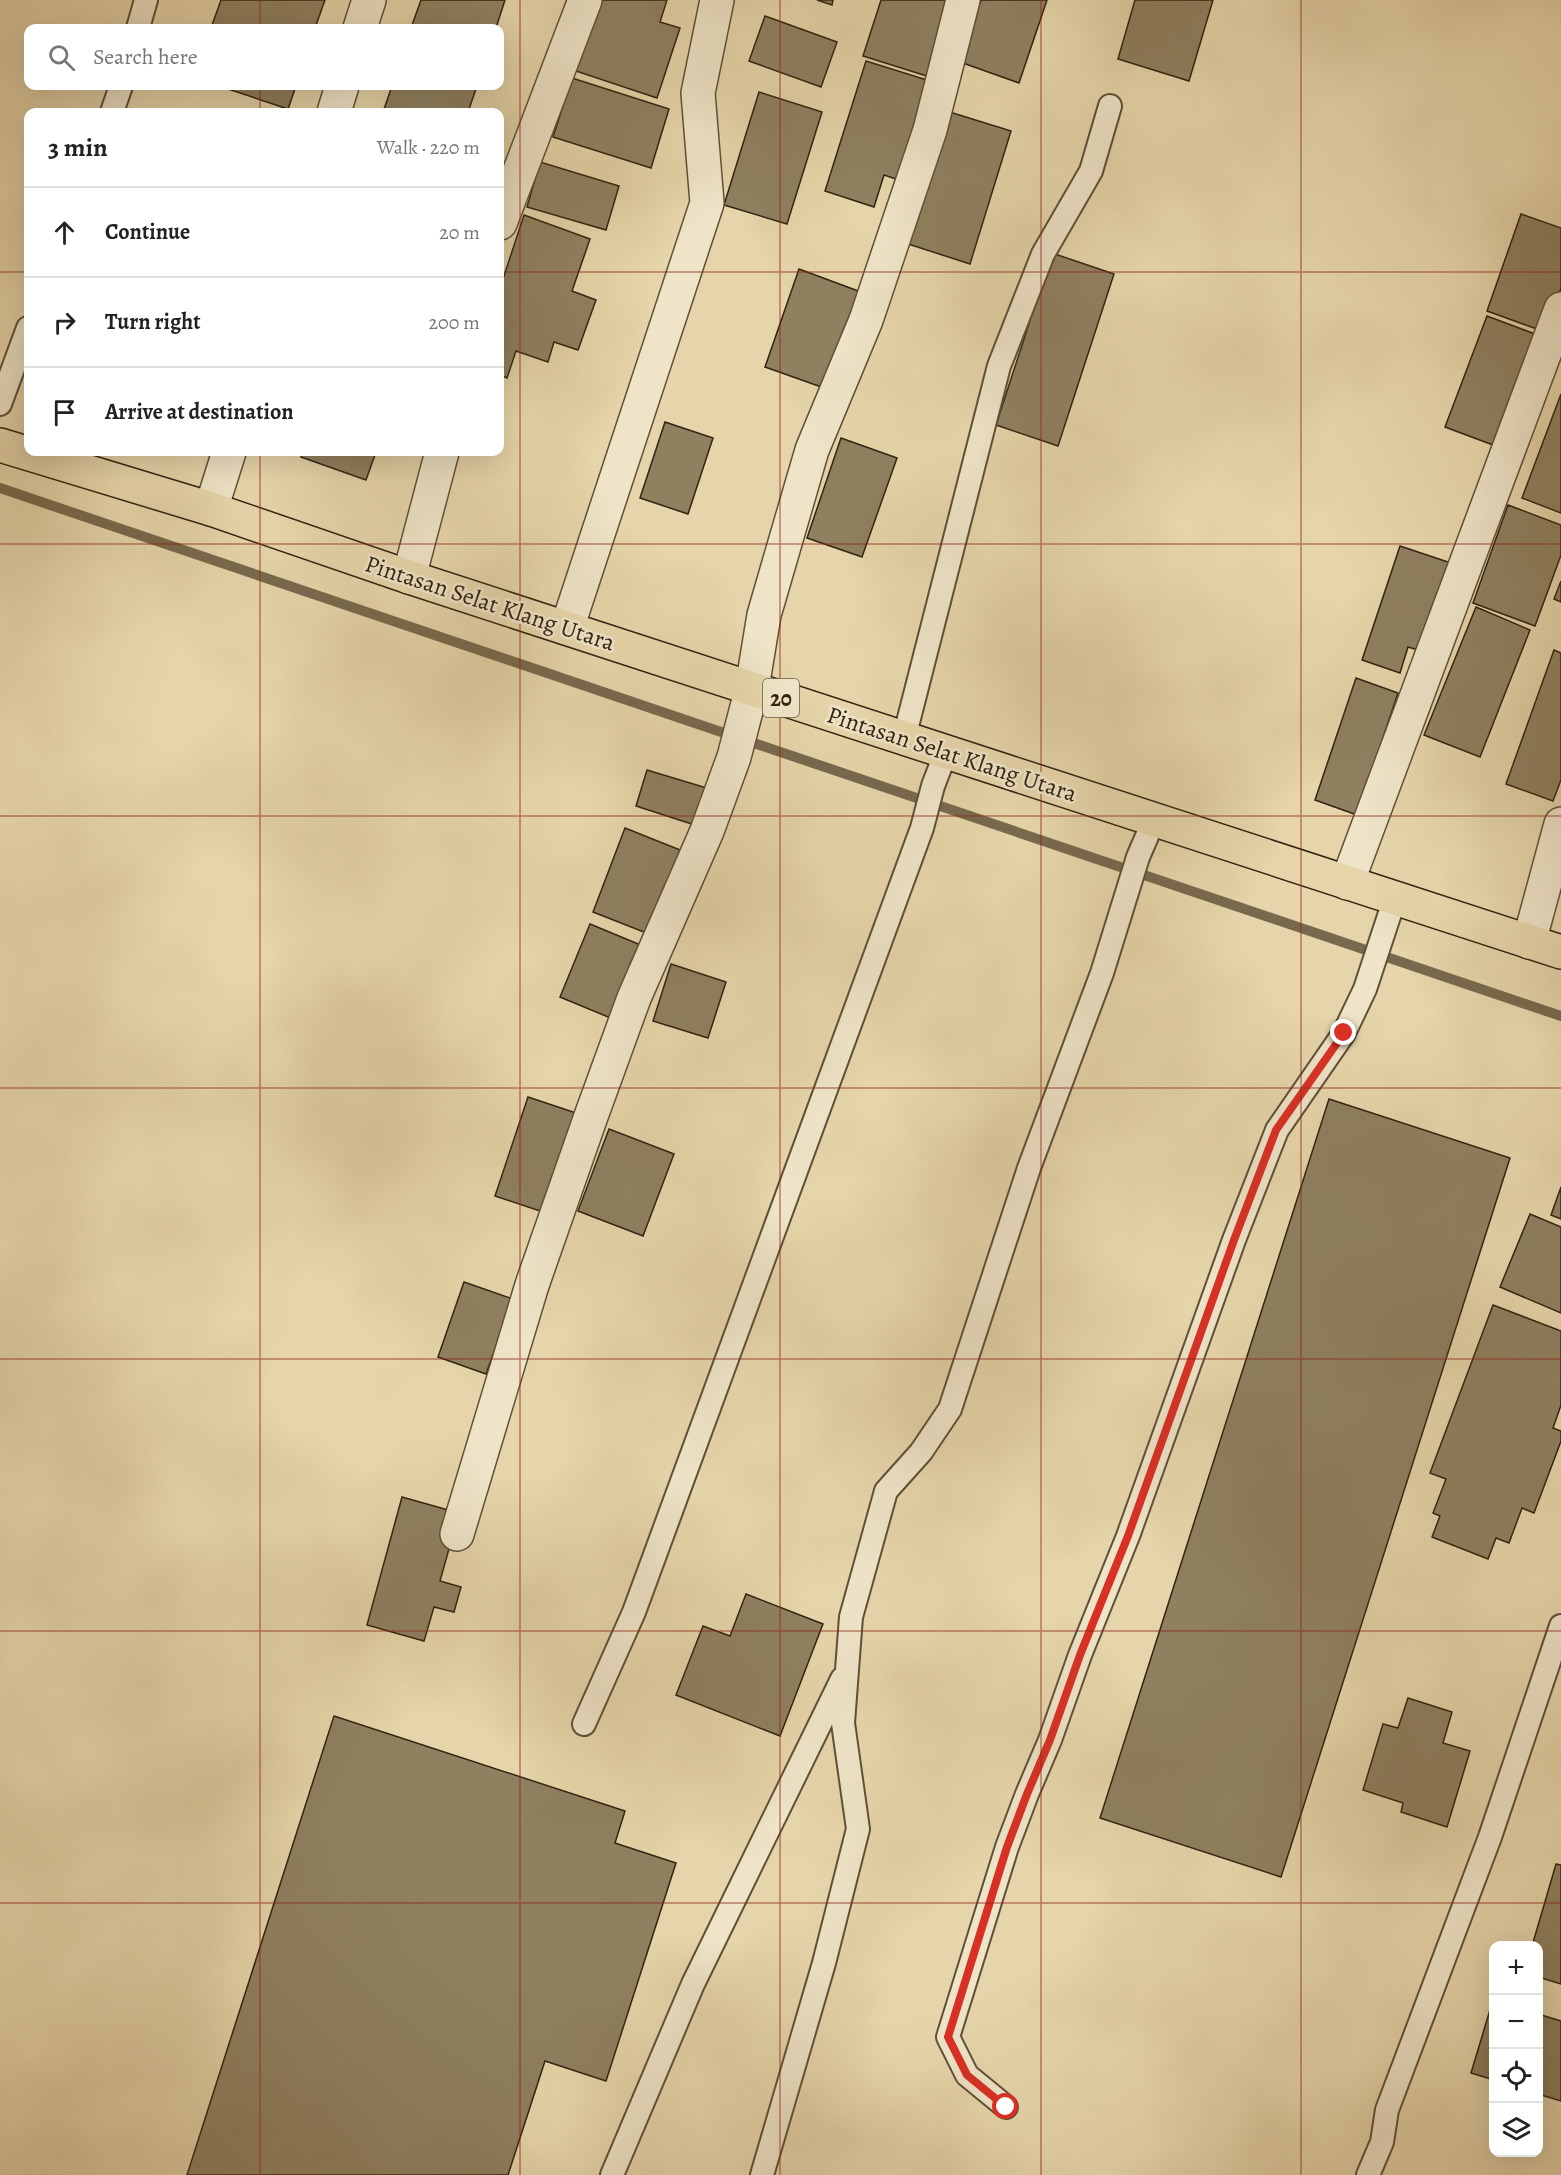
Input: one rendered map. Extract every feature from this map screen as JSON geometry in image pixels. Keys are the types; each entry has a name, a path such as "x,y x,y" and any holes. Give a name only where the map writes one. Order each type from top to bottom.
{"highway":[{"name":"Pintasan Selat Klang Utara","path":"0,445 24,452"},
{"name":"Pintasan Selat Klang Utara","path":"36,456 211,509 409,577 1561,952"}],"street":[{"path":"361,24 369,0"},
{"path":"504,213 585,0"},
{"path":"567,628 706,203 698,93 717,0"},
{"path":"457,1534 532,1285 590,1119 634,998 707,831 738,743 752,688 764,615 812,450 866,320 930,130 963,0"},
{"path":"335,108 341,90"},
{"path":"1347,883 1561,309"},
{"path":"211,509 228,456"},
{"path":"409,577 441,456"},
{"path":"1529,942 1561,824"}],"lane":[{"path":"139,24 146,0"},
{"path":"113,108 120,90"},
{"path":"904,738 999,366 1043,254 1091,171 1110,106"},
{"path":"0,404 24,339"},
{"path":"584,1724 634,1612 922,828 933,786 946,752"},
{"path":"762,2175 824,1963 858,1829 843,1723 851,1617 886,1491 921,1452 950,1409 1029,1168 1102,973 1138,857 1154,820"},
{"path":"1006,2107 967,2075 948,2037 1007,1847 1128,1536 1276,1130 1344,1033 1365,989 1395,898"},
{"path":"1368,2175 1382,2142 1387,2110 1490,1837 1561,1626"},
{"path":"612,2175 693,1984 848,1667"}],"building":[{"path":"221,0 325,0 316,24 212,24"},
{"path":"421,0 505,0 497,24 412,24"},
{"path":"597,0 667,0 660,22 680,28 657,98 573,70"},
{"path":"817,0 833,0 832,5"},
{"path":"881,0 953,0 930,77 863,56"},
{"path":"981,0 1047,0 1019,83 960,62"},
{"path":"1135,0 1213,0 1189,81 1118,59"},
{"path":"765,16 837,42 821,87 749,61"},
{"path":"866,61 930,81 899,180 884,175 874,207 825,191"},
{"path":"572,78 669,109 651,168 553,137"},
{"path":"231,90 295,90 288,108"},
{"path":"391,90 476,90 469,108 384,108"},
{"path":"759,92 822,112 787,224 724,205"},
{"path":"940,109 1011,131 970,264 899,241"},
{"path":"540,162 619,186 606,230 527,207"},
{"path":"1521,214 1561,228 1561,288 1545,332 1487,311"},
{"path":"524,215 590,239 572,291 596,300 578,350 554,342 548,362 516,351 507,378 504,377 504,276"},
{"path":"1052,253 1114,274 1058,446 996,425"},
{"path":"799,269 861,292 827,389 765,367"},
{"path":"1487,316 1543,337 1501,448 1445,427"},
{"path":"1561,394 1561,513 1522,498"},
{"path":"665,422 713,438 688,514 640,498"},
{"path":"841,438 897,458 862,557 807,538"},
{"path":"301,456 375,456 366,480"},
{"path":"1508,505 1561,525 1561,555 1535,626 1473,603"},
{"path":"1400,546 1457,565 1428,653 1408,647 1400,673 1362,660"},
{"path":"1561,581 1561,602 1554,599"},
{"path":"1476,607 1530,630 1480,757 1424,735"},
{"path":"1554,650 1561,653 1561,780 1553,801 1506,784"},
{"path":"1356,678 1398,693 1357,815 1315,800"},
{"path":"647,770 710,789 698,826 636,806"},
{"path":"625,828 680,850 649,934 593,912"},
{"path":"590,924 643,946 613,1019 560,997"},
{"path":"671,964 726,982 708,1038 653,1021"},
{"path":"528,1097 579,1114 546,1213 495,1196"},
{"path":"1329,1099 1510,1158 1281,1877 1100,1818"},
{"path":"609,1129 674,1154 643,1236 578,1211"},
{"path":"1561,1187 1561,1219 1551,1215"},
{"path":"1530,1214 1561,1227 1561,1313 1500,1287"},
{"path":"464,1282 513,1299 486,1374 438,1357"},
{"path":"1493,1305 1561,1331 1561,1405 1553,1428 1561,1431 1561,1441 1534,1513 1522,1508 1509,1543 1496,1538 1488,1559 1432,1537 1440,1516 1433,1513 1446,1479 1430,1473"},
{"path":"402,1497 459,1513 440,1581 461,1587 454,1612 434,1607 424,1641 367,1625"},
{"path":"746,1594 823,1624 780,1736 676,1695 703,1626 730,1636"},
{"path":"1408,1698 1452,1712 1443,1743 1470,1751 1447,1827 1401,1812 1403,1803 1363,1790 1383,1724 1398,1728"},
{"path":"334,1716 625,1811 615,1843 676,1863 606,2081 545,2061 508,2175 187,2175"},
{"path":"1556,1864 1561,1865 1561,1984 1543,1979 1543,1941 1533,1941"},
{"path":"1489,2013 1489,2078 1471,2073"},
{"path":"1543,2016 1561,2021 1561,2101 1543,2096"}],"waterway":[{"path":"0,488 1561,1016"}],"route":[{"path":"1006,2107 967,2075 948,2037 1007,1847 1128,1536 1276,1130 1344,1033"}]}
